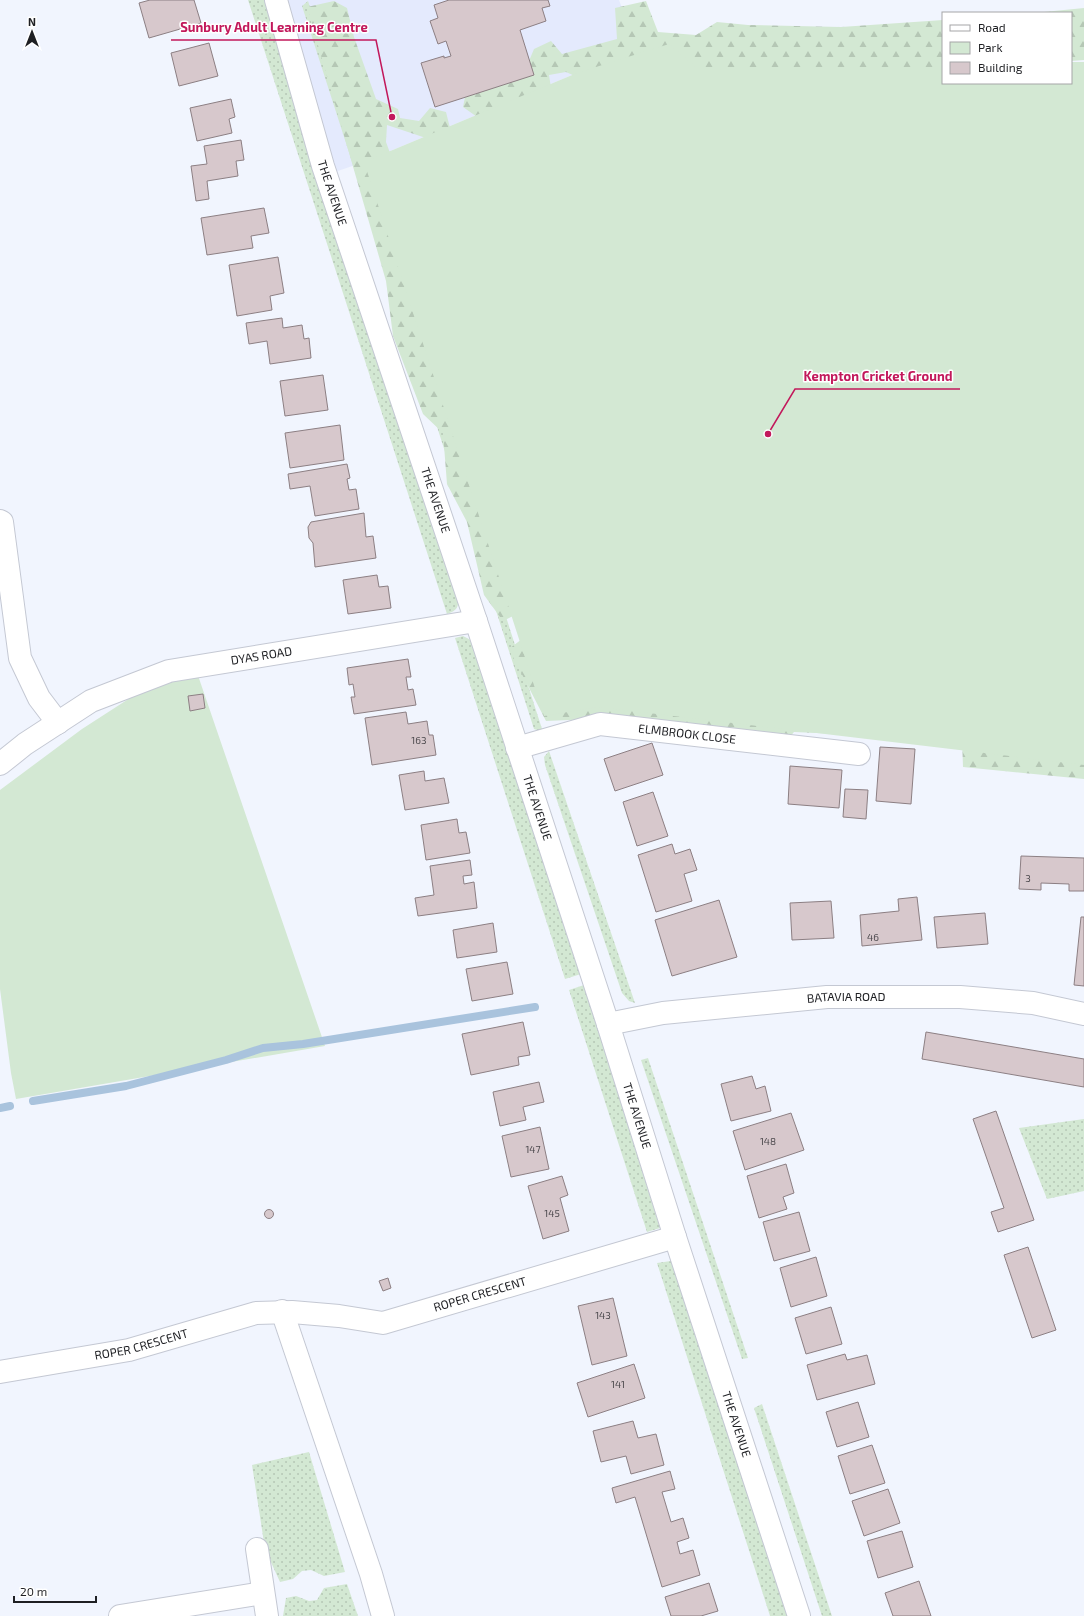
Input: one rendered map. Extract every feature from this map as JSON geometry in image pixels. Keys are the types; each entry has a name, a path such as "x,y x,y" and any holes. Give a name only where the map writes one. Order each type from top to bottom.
{"street":[{"name":"THE AVENUE","path":"276,0 323,166 476,621 608,1024 675,1238 799,1616"},
{"path":"0,521 2,522 20,658 39,698 58,723"},
{"name":"DYAS ROAD","path":"0,764 25,744 91,701 169,671 476,621"},
{"name":"ELMBROOK CLOSE","path":"517,748 600,724 859,754"},
{"name":"BATAVIA ROAD","path":"608,1024 663,1013 828,997 960,997 1033,1003 1084,1014"},
{"name":"ROPER CRESCENT","path":"0,1372 129,1350 256,1313 282,1311 339,1316 383,1323 675,1238"},
{"path":"282,1311 368,1566 383,1616"},
{"path":"257,1549 267,1616"},
{"path":"120,1616 263,1593"}],"shaded area":[{"path":"276,0 619,0 639,54 577,73 364,162 332,173"}],"green space":[{"path":"248,0 265,0 322,182 459,595 456,609 447,614"},
{"path":"308,1 543,732 534,729 302,6"},
{"path":"334,1 347,8 354,37 376,99 398,109 400,118 419,121 430,108 446,112 451,132 432,140 387,125 386,142 413,216 533,606 503,621 484,595 467,522 447,484 443,433 423,414 393,336 386,281 307,7"},
{"path":"646,1 658,32 696,35 717,22 748,25 841,27 942,20 942,68 697,68 910,737 794,732 776,753 593,719 546,721 509,649 531,632 590,83 566,72 549,75 552,94 480,119 463,107 466,92 524,73 534,49 551,41 562,54 617,39 615,8"},
{"path":"1084,8 1084,60 1072,61 1072,12 1044,12"},
{"path":"669,44 697,68 942,68 942,84 1072,84 1072,62 1084,62 1084,765 598,707 544,716 364,162 577,73"},
{"path":"463,636 469,639 475,646 581,974 565,979 455,638"},
{"path":"192,658 325,1046 16,1099 11,1073 0,989 0,790 82,729"},
{"path":"1084,737 1084,779 963,767 962,739"},
{"path":"549,751 635,1003 629,1001 622,993 545,765 544,757"},
{"path":"584,985 660,1228 647,1232 569,990"},
{"path":"648,1058 748,1358 742,1359 641,1060"},
{"path":"1084,1119 1084,1191 1047,1199 1019,1128"},
{"path":"671,1261 788,1616 770,1616 657,1263"},
{"path":"762,1404 832,1616 822,1616 754,1408"},
{"path":"309,1452 345,1572 324,1576 311,1570 302,1571 293,1579 280,1582 265,1549 252,1465"},
{"path":"347,1584 358,1616 283,1616 286,1598 296,1596 309,1601 317,1600 324,1588"}],"building":[{"path":"150,0 194,0 201,23 149,38 139,3"},
{"path":"449,0 548,0 550,6 542,8 546,21 520,30 534,75 435,107 421,63 444,56 444,58 451,56 446,41 438,44 430,21 438,18 434,5"},
{"path":"209,43 218,76 179,86 171,53"},
{"path":"231,99 235,117 229,119 232,133 197,141 190,108"},
{"path":"241,140 244,160 236,161 238,176 207,181 209,199 196,201 191,166 207,164 204,146"},
{"path":"264,208 269,233 251,236 253,248 207,255 201,218"},
{"path":"278,257 284,293 270,296 272,310 237,316 229,265"},
{"path":"282,318 283,328 302,325 304,339 309,338 311,358 270,364 267,341 249,344 246,323"},
{"path":"323,375 328,410 285,416 280,381"},
{"path":"340,425 344,460 290,468 285,433"},
{"path":"347,464 350,478 347,479 349,490 356,489 359,509 315,516 310,486 290,489 288,474"},
{"path":"364,513 366,537 373,536 376,558 315,567 313,543 309,538 308,527 311,522"},
{"path":"377,575 379,587 388,586 391,608 348,614 343,580"},
{"path":"408,659 411,677 406,677 408,690 413,689 416,705 354,714 351,697 355,697 353,684 349,685 347,668"},
{"path":"203,694 205,708 190,711 188,696"},
{"path":"406,712 408,724 427,721 429,735 433,735 436,755 372,765 365,718"},
{"path":"652,743 663,775 615,791 604,759"},
{"path":"880,747 915,749 911,804 876,801"},
{"path":"790,766 842,770 839,808 788,804"},
{"path":"424,771 425,781 444,778 449,803 405,810 399,775"},
{"path":"845,789 868,790 866,819 843,817"},
{"path":"653,792 668,836 637,846 623,802"},
{"path":"457,819 459,833 466,832 470,853 426,860 421,825"},
{"path":"672,844 675,854 690,849 697,870 684,874 692,901 656,912 638,855"},
{"path":"1021,856 1084,858 1084,891 1069,891 1069,884 1041,883 1041,890 1019,889"},
{"path":"470,860 472,875 463,876 464,884 474,882 477,908 418,916 415,898 434,895 430,866"},
{"path":"917,897 922,940 862,946 860,915 899,911 898,899"},
{"path":"719,900 737,957 672,976 655,920"},
{"path":"831,901 834,938 792,940 790,903"},
{"path":"985,913 988,944 937,948 934,917"},
{"path":"1081,917 1084,917 1084,986 1074,985"},
{"path":"493,923 497,952 457,958 453,930"},
{"path":"507,962 513,994 472,1001 466,969"},
{"path":"523,1022 530,1055 518,1057 519,1065 471,1075 462,1034"},
{"path":"926,1032 1084,1059 1084,1087 922,1059"},
{"path":"752,1076 756,1089 765,1086 771,1111 731,1121 721,1084"},
{"path":"539,1082 544,1102 523,1107 526,1120 500,1126 493,1092"},
{"path":"996,1111 1034,1220 998,1232 991,1212 1004,1208 973,1119"},
{"path":"791,1113 804,1150 745,1170 733,1131"},
{"path":"540,1127 549,1169 511,1177 502,1136"},
{"path":"786,1164 794,1193 783,1197 787,1209 759,1218 747,1176"},
{"path":"562,1176 568,1195 560,1198 569,1231 543,1239 528,1186"},
{"path":"269,1209 274,1214 269,1219 264,1214"},
{"path":"799,1212 810,1251 774,1261 763,1222"},
{"path":"1028,1247 1056,1330 1032,1338 1004,1255"},
{"path":"816,1257 827,1296 791,1307 780,1268"},
{"path":"388,1278 391,1288 383,1291 379,1281"},
{"path":"613,1298 627,1356 592,1365 578,1306"},
{"path":"831,1307 842,1344 806,1354 795,1318"},
{"path":"845,1354 847,1360 867,1355 875,1384 817,1400 807,1365"},
{"path":"634,1364 645,1398 588,1417 577,1383"},
{"path":"858,1402 869,1437 837,1447 826,1412"},
{"path":"633,1421 638,1438 656,1434 664,1465 631,1474 626,1456 601,1462 593,1431"},
{"path":"872,1445 885,1483 850,1494 838,1456"},
{"path":"670,1471 675,1489 662,1492 671,1522 683,1518 689,1538 677,1542 680,1554 693,1550 700,1575 662,1587 635,1497 616,1503 612,1488"},
{"path":"888,1489 900,1523 864,1536 852,1501"},
{"path":"902,1531 913,1567 878,1578 867,1541"},
{"path":"919,1581 931,1616 893,1616 885,1593"},
{"path":"709,1583 718,1611 701,1616 671,1616 665,1597"}],"waterway":[{"path":"33,1101 126,1086 226,1060 263,1048 303,1044 535,1007"},
{"path":"0,1108 10,1106"}],"place":[{"name":"Sunbury Adult Learning Centre","path":"392,117"},
{"name":"Kempton Cricket Ground","path":"768,434"}]}
